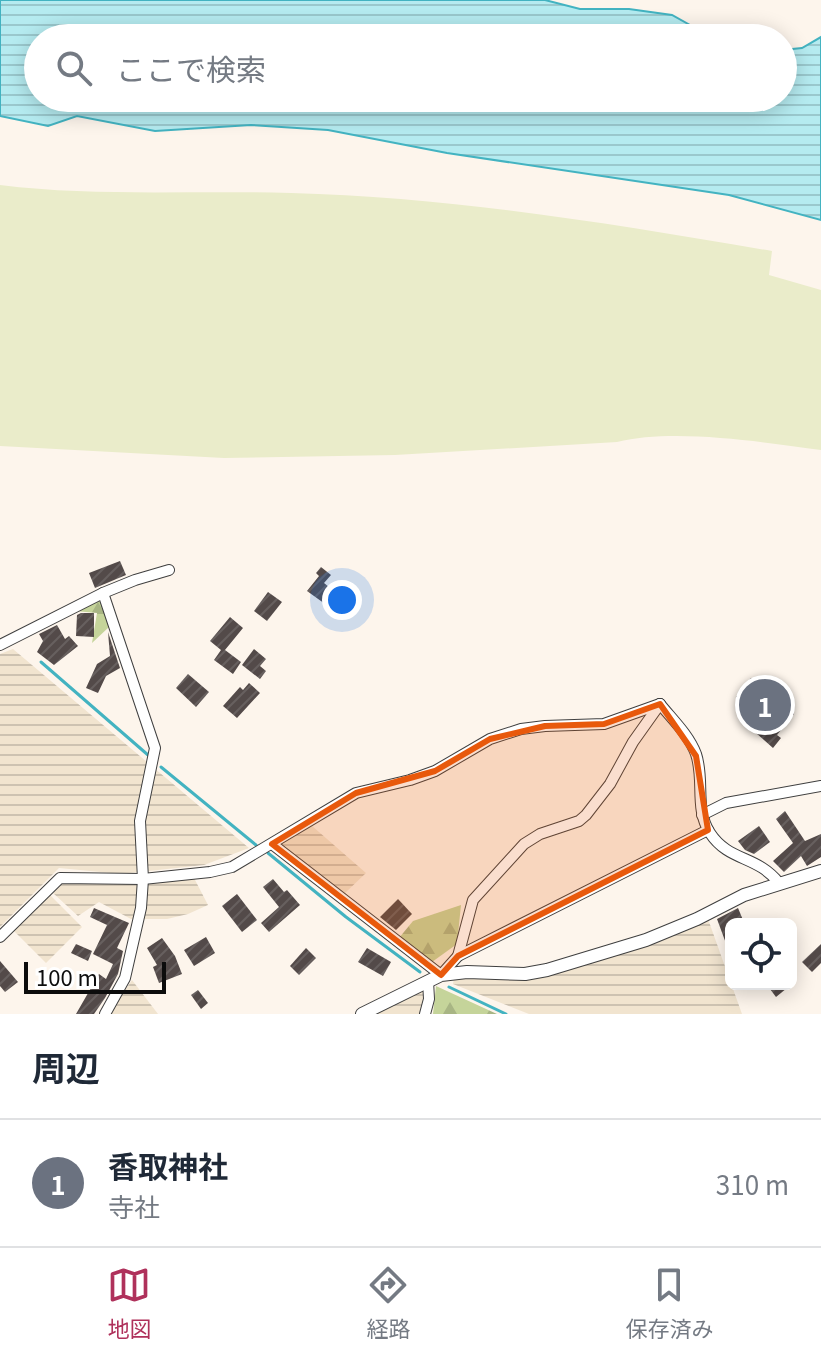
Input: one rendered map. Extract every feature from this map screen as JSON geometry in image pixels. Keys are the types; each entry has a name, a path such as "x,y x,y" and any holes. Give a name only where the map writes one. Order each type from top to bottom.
{"street":[{"path":"0,645 103,593 169,570"},
{"path":"103,593 155,748 140,821 141,908 125,978 105,1014"},
{"path":"0,937 60,878 143,879 232,867 356,793 435,771 490,739 533,727 604,724 660,704"},
{"path":"660,704 696,756 702,815 708,830 726,850 760,864 779,883"},
{"path":"458,956 473,900 524,844 540,834 579,821 586,815 610,784 633,742 660,704"},
{"path":"702,815 726,803 821,786"},
{"path":"441,975 458,956 708,830"},
{"path":"272,844 441,975"},
{"path":"362,1014 441,975 467,972 525,974 646,940 744,895 821,871"},
{"path":"425,1014 429,999 428,981"}],"highlighted area":[{"path":"660,704 696,756 708,830 458,956 441,975 272,844 356,793 435,771 490,739 545,726 604,724"}],"shaded area":[{"path":"13,649 249,848 204,865 121,874 59,868 0,927 0,654"},
{"path":"311,825 366,873 344,894 279,845"},
{"path":"194,878 208,905 167,919 131,919 99,902 78,916 53,893 64,882 135,883"},
{"path":"49,894 82,927 46,963 13,930"},
{"path":"708,919 725,966 725,990 733,990 742,1014 529,1014 453,984 454,978 544,976 649,945"},
{"path":"132,980 158,1014 109,1014"},
{"path":"424,989 421,1014 375,1014"}],"green space":[{"path":"0,185 72,191 291,193 412,200 593,222 772,251 769,275 821,290 821,450 691,436 395,455 224,458 0,446"},
{"path":"96,600 102,603 109,627 92,643 97,613 75,611"},
{"path":"461,905 457,944 432,962 399,938 413,921"},
{"path":"436,986 497,1014 433,1014"}],"water":[{"path":"0,0 545,0 580,9 629,9 672,15 688,24 24,24 24,112 797,112 797,49 821,37 821,220 729,195 447,153 328,130 251,125 155,131 77,116 48,126 0,116"}],"building":[{"path":"120,561 126,575 95,588 89,573"},
{"path":"321,567 331,575 324,583 339,595 345,587 354,595 339,614 307,591 319,576 316,573"},
{"path":"268,592 282,602 267,621 254,611"},
{"path":"94,613 94,637 76,636 77,615"},
{"path":"230,617 243,628 225,650 241,662 233,674 214,660 221,650 210,641"},
{"path":"57,625 65,639 69,636 78,646 54,665 37,652 43,641 39,634"},
{"path":"108,632 120,668 106,676 98,693 86,688 97,664 110,656"},
{"path":"254,649 266,659 260,666 266,671 260,679 242,665"},
{"path":"188,674 209,692 196,707 176,688"},
{"path":"751,678 794,714 777,735 781,738 773,748 756,733 766,722 736,697"},
{"path":"249,683 260,693 237,718 223,706 240,687 243,690"},
{"path":"785,811 805,841 821,834 821,857 807,866 801,856 784,872 773,861 793,843 776,819"},
{"path":"759,826 770,842 754,854 745,850 738,841"},
{"path":"273,879 300,905 269,932 261,923 279,907 263,887"},
{"path":"237,894 257,920 242,932 222,906"},
{"path":"398,899 412,914 396,930 380,917"},
{"path":"94,908 129,923 117,948 123,951 118,974 105,998 94,1014 76,1014 99,974 106,979 113,964 93,954 107,925 90,917"},
{"path":"738,908 742,918 725,918 725,941 717,919"},
{"path":"206,937 215,953 194,966 184,950"},
{"path":"162,938 175,956 182,974 159,983 153,967 157,965 147,948"},
{"path":"76,944 92,951 88,961 71,953"},
{"path":"821,944 821,963 812,972 802,962"},
{"path":"306,948 316,958 299,975 290,966"},
{"path":"367,948 391,962 383,976 358,962"},
{"path":"0,961 18,982 5,992 0,986"},
{"path":"198,990 208,1003 201,1009 191,995"},
{"path":"771,990 785,990 776,997"}],"waterway":[{"path":"41,662 148,755"},
{"path":"161,767 256,845"},
{"path":"268,853 420,972"},
{"path":"449,987 506,1014"}],"place":[{"name":"香取神社","path":"765,705"}]}
